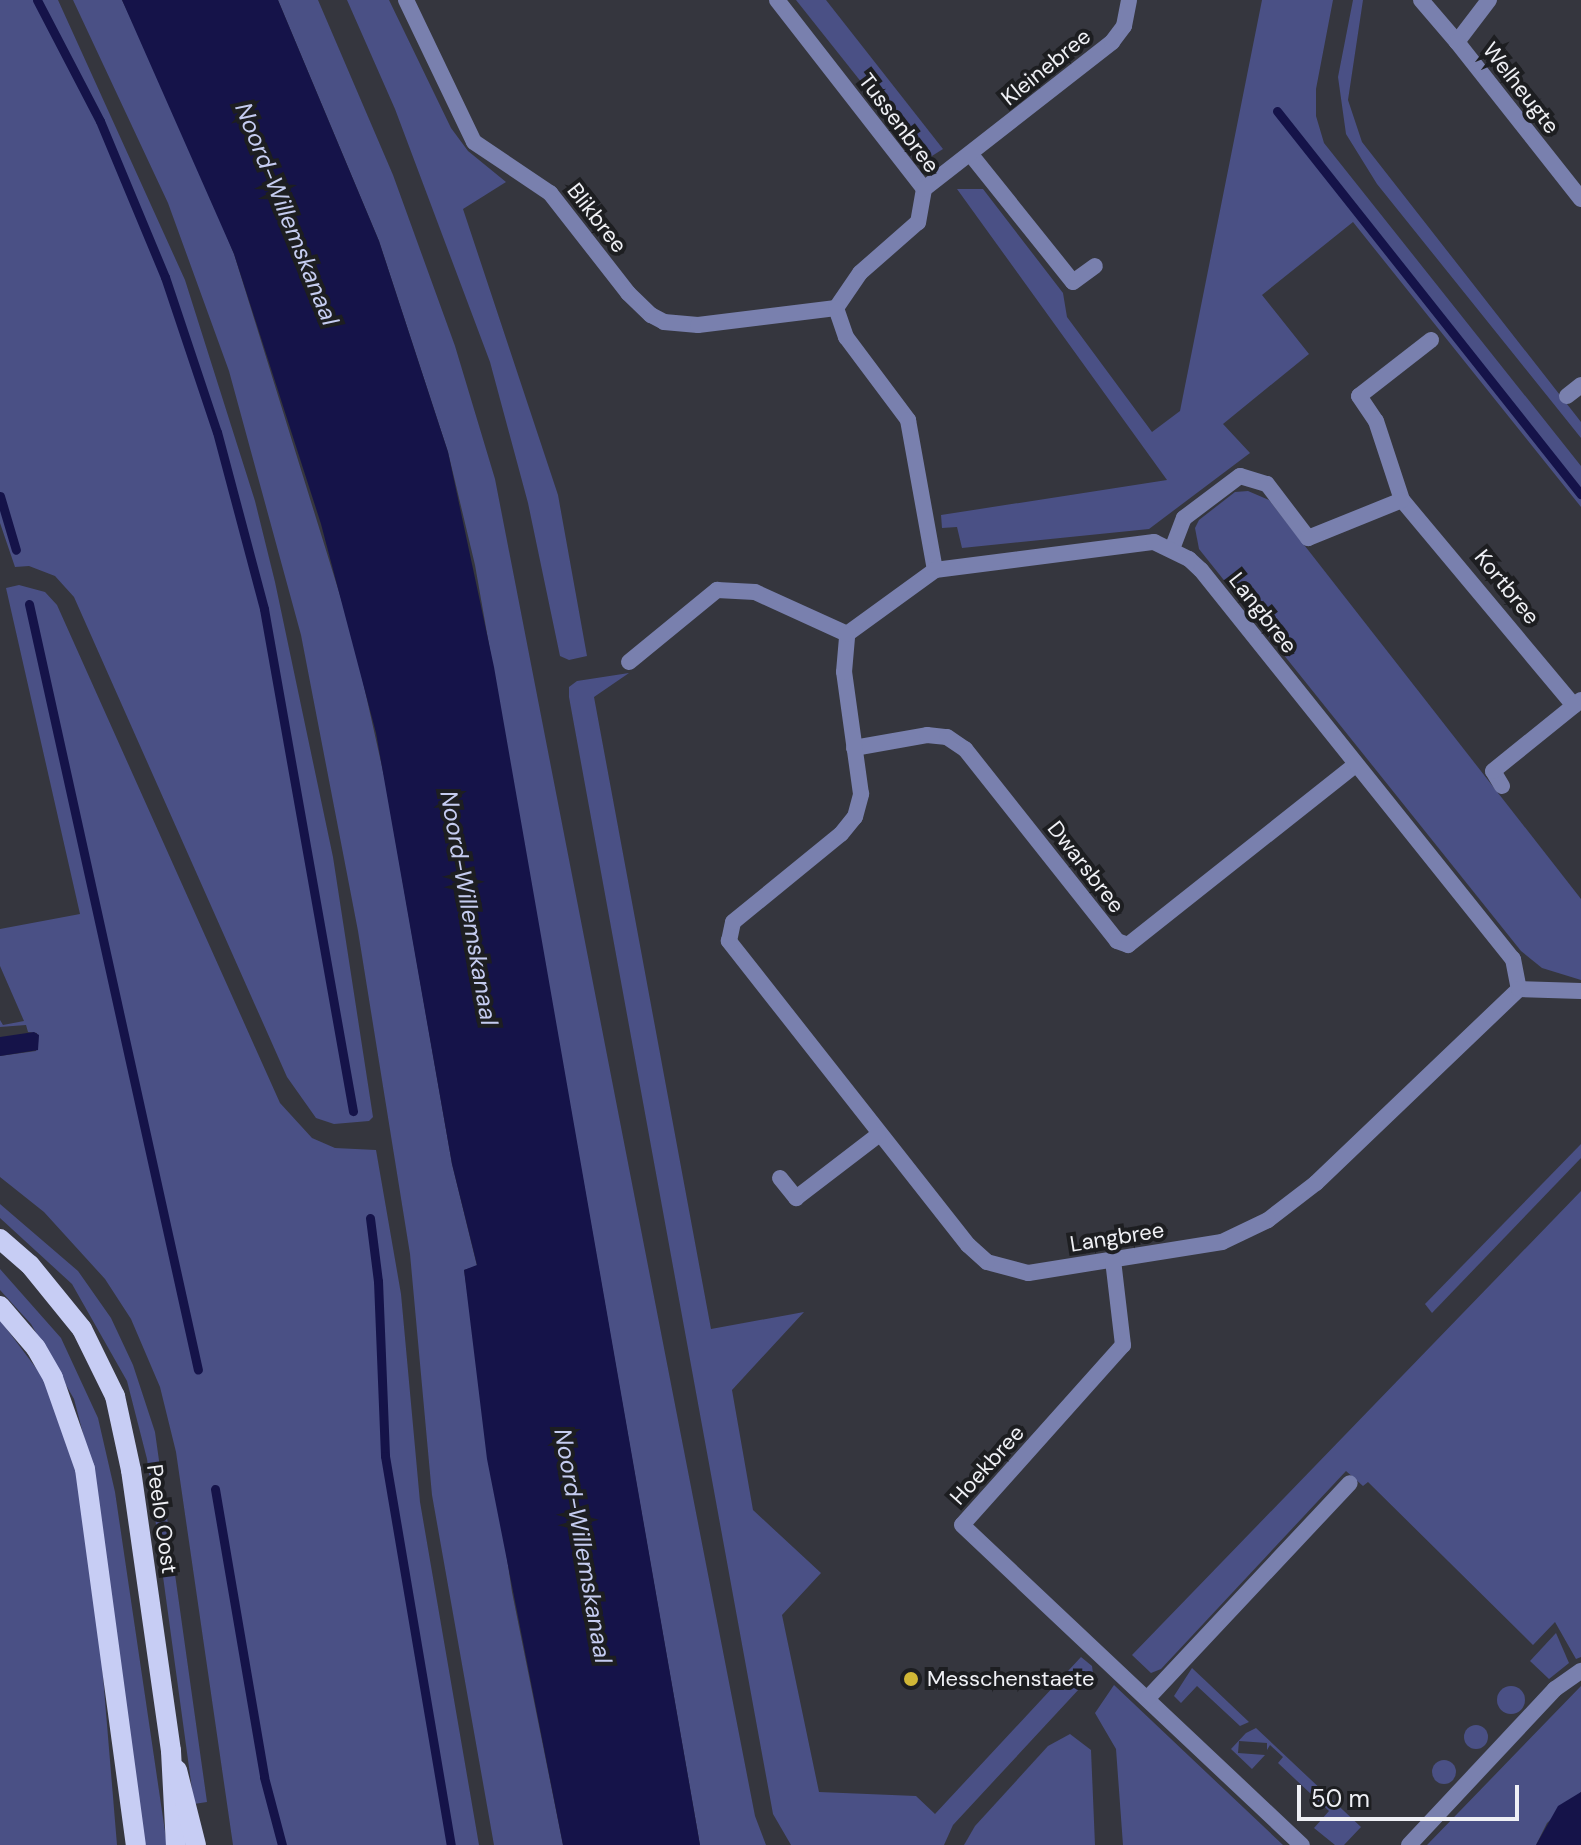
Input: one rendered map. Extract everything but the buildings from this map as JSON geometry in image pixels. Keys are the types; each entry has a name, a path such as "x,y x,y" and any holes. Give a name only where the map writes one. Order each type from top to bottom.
{"main road":[{"name":"Peelo Oost","path":"0,1239 30,1265 82,1329 115,1396 131,1470 171,1751 176,1845"},
{"path":"0,1306 36,1348 53,1378 85,1469 136,1845"},
{"path":"171,1751 196,1845"}],"street":[{"name":"Blikbree","path":"406,0 474,142 550,193 628,293 651,315 664,322 698,325 836,308"},
{"name":"Tussenbree","path":"777,0 924,189 918,222 860,273 836,308"},
{"name":"Kleinebree","path":"924,189 972,156 1112,42 1124,26 1129,0"},
{"name":"Welheugte","path":"1421,0 1581,199"},
{"name":"Welheugte","path":"1457,42 1489,0"},
{"path":"972,156 1073,282 1095,266"},
{"path":"836,308 846,337 908,420 935,570"},
{"name":"Kortbree","path":"1431,340 1359,396 1376,421 1402,500 1578,703 1493,771 1502,786"},
{"path":"1567,396 1581,385"},
{"path":"1172,549 1184,518 1240,476 1267,484 1308,538 1402,500"},
{"name":"Langbree","path":"1154,542 1172,549 1201,570 1513,959 1519,989 1316,1183 1268,1220 1222,1242 1028,1273 987,1262 878,1135 729,941 733,922 841,834 855,817 861,794 844,672 847,634 935,570 1103,545 1154,542"},
{"path":"629,662 717,590 755,592 847,634"},
{"name":"Dwarsbree","path":"854,748 927,735 947,737 965,749 1117,941 1128,945 1355,765"},
{"path":"1519,989 1581,991"},
{"path":"780,1178 796,1198 878,1135"},
{"name":"Hoekbree","path":"1113,1260 1123,1345 962,1525 1302,1845"},
{"path":"1147,1699 1350,1483"},
{"path":"1409,1845 1555,1689 1581,1671"}],"shaded area":[{"path":"0,0 58,0 185,280 255,501 275,582 333,857 373,1117 369,1121 334,1124 316,1118 287,1077 74,597 55,576 29,566 15,567 0,523"},
{"path":"73,0 122,0 180,122 234,254 353,637 385,780 452,1164 477,1266 464,1270 512,1592 563,1845 494,1845 432,1495 410,1254 358,931 301,635 229,371 168,203"},
{"path":"278,0 318,0 393,175 455,346 495,479 755,1816 766,1845 700,1845 475,565 448,452 379,241"},
{"path":"347,0 389,0 451,128 468,151 506,182 463,209 558,495 587,656 569,660 560,656 528,503 490,362 395,109"},
{"path":"796,0 826,0 943,149 924,161"},
{"path":"1262,0 1333,0 1316,89 1316,116 1324,143 1581,466 1581,507 1353,222 1262,295 1309,354 1223,424 1250,453 1149,529 962,548 957,527 942,528 941,515 1167,480 957,189 983,189 1063,293 1067,317 1152,432 1180,411"},
{"path":"1353,0 1363,0 1348,100 1362,142 1581,422 1581,438 1377,184 1346,134 1338,77"},
{"path":"1248,491 1269,500 1581,899 1581,980 1542,968 1521,951 1199,549 1195,528 1199,520 1235,492"},
{"path":"19,585 45,592 57,605 280,1103 312,1138 335,1148 376,1150 401,1294 420,1502 479,1845 233,1845 176,1452 160,1387 131,1319 105,1279 44,1212 0,1177 0,1056 36,1051 37,1033 28,1032 26,1025 0,1027 0,1020 3,1025 24,1021 0,966 0,929 80,914 6,588"},
{"path":"629,673 594,697 711,1329 804,1312 732,1390 753,1510 821,1573 782,1615 819,1792 916,1796 935,1814 1081,1657 1092,1666 1093,1674 953,1825 944,1845 791,1845 773,1814 569,697 569,687 577,681"},
{"path":"1581,1144 1581,1158 1432,1313 1425,1304"},
{"path":"1581,1191 1581,1657 1576,1659 1555,1622 1533,1645 1368,1482 1363,1486 1346,1471 1161,1669 1151,1673 1132,1655"},
{"path":"0,1204 78,1271 111,1318 133,1365 155,1432 207,1802 194,1804 147,1459 127,1381 72,1284 0,1218"},
{"path":"0,1269 61,1338 98,1418 115,1492 167,1845 145,1845 93,1472 74,1399 31,1324 0,1290"},
{"path":"0,1320 48,1384 75,1465 99,1628 117,1845 0,1845"},
{"path":"1556,1633 1569,1663 1549,1679 1530,1661"},
{"path":"1192,1668 1249,1722 1240,1726 1197,1686 1181,1703 1174,1696"},
{"path":"1114,1685 1283,1845 1123,1845 1116,1749 1095,1713"},
{"path":"1511,1686 1521,1690 1525,1700 1521,1710 1511,1714 1501,1710 1497,1700 1501,1690"},
{"path":"1581,1686 1581,1792 1547,1823 1536,1845 1427,1845"},
{"path":"1471,1725 1481,1725 1488,1732 1488,1742 1481,1749 1471,1749 1464,1742 1464,1732"},
{"path":"1256,1728 1361,1827 1344,1845 1335,1845 1314,1828 1329,1811 1278,1763 1283,1757 1270,1745 1267,1750 1267,1743 1239,1741 1238,1753 1265,1755 1252,1769 1231,1749 1246,1733"},
{"path":"1070,1734 1091,1750 1095,1845 964,1845 975,1826 1048,1746"},
{"path":"1444,1760 1453,1763 1456,1772 1453,1781 1444,1784 1435,1781 1432,1772 1435,1763"}],"water":[{"name":"Noord-Willemskanaal","path":"122,0 278,0 379,241 448,452 494,667 700,1845 563,1845 487,1459 464,1270 477,1265 452,1164 376,733 321,524 234,254"},
{"path":"34,1032 39,1035 38,1050 0,1056 0,1037"},
{"path":"1581,1792 1581,1845 1536,1845 1558,1806"}],"waterway":[{"path":"37,0 100,121 165,277 217,432 264,609 353,1111"},
{"path":"1277,111 1581,494"},
{"path":"0,496 16,550"},
{"path":"29,604 198,1370"},
{"path":"370,1218 378,1281 385,1456 451,1845"},
{"path":"215,1489 264,1777 282,1845"}],"place":[{"name":"Messchenstaete","path":"911,1679"}]}
